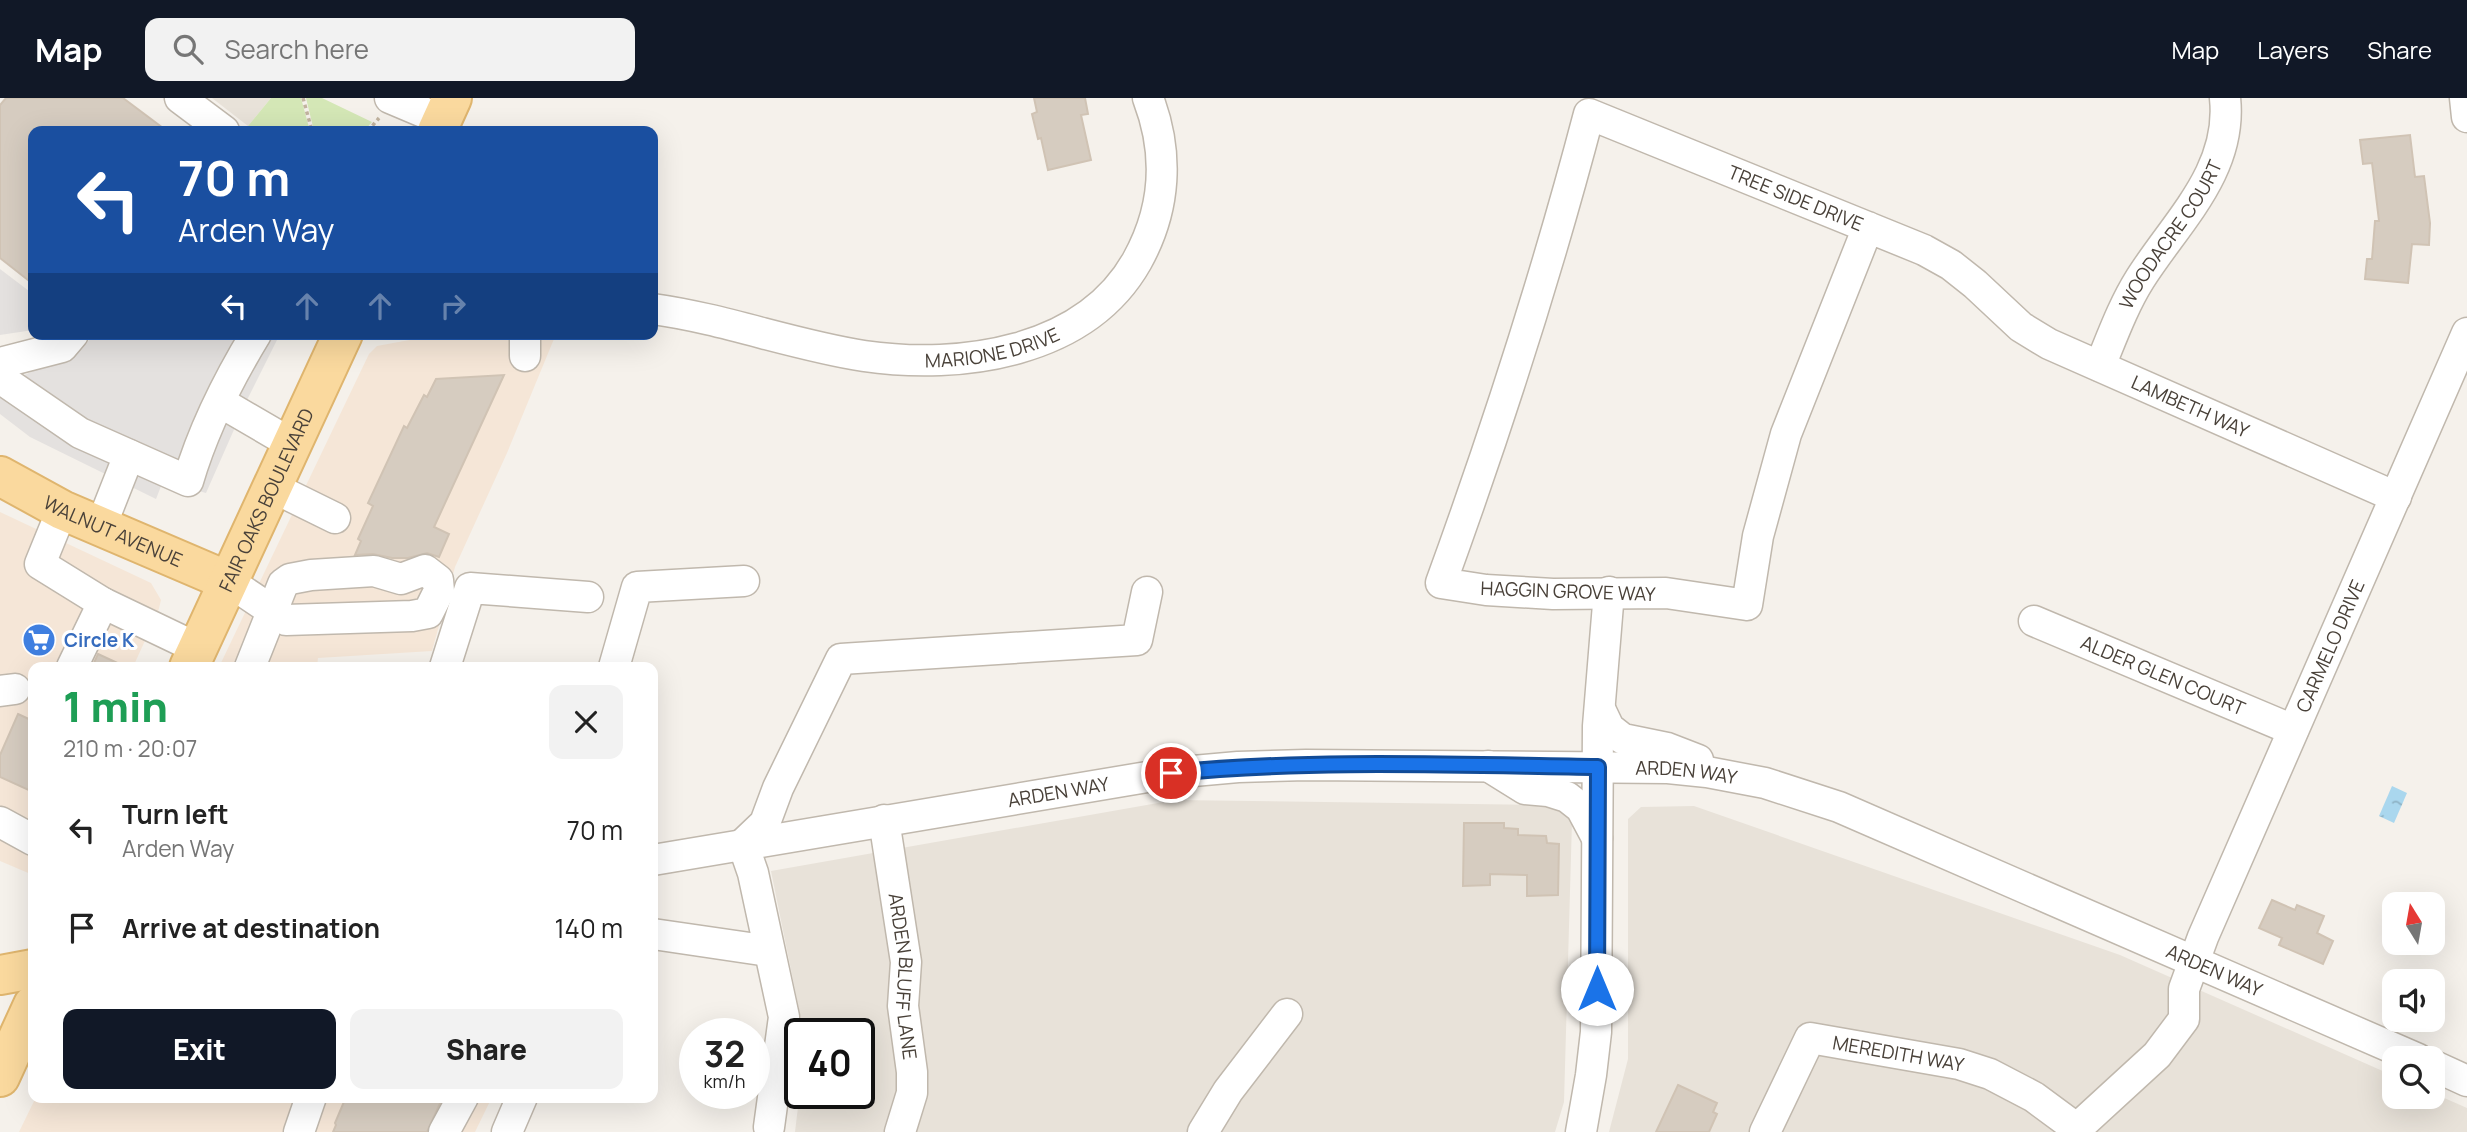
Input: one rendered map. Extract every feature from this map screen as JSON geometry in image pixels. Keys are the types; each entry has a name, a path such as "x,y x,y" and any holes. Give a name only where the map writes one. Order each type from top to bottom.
{"main road":[{"name":"FAIR OAKS BOULEVARD","path":"193,658 340,340"},
{"name":"WALNUT AVENUE","path":"0,476 62,510 228,581"},
{"path":"0,975 28,970"},
{"path":"0,1077 28,1016"}],"street":[{"path":"180,98 217,126"},
{"name":"MARIONE DRIVE","path":"658,310 724,322 822,348 866,356 910,359 997,353 1058,334 1086,318 1116,291 1131,272 1152,230 1160,199 1163,167 1156,119 1148,98"},
{"name":"WOODACRE COURT","path":"2099,366 2119,317 2139,281 2207,183 2223,136 2225,98"},
{"path":"2465,98 2467,117"},
{"path":"385,107 444,116"},
{"name":"TREE SIDE DRIVE","path":"1589,114 1924,250 1951,265 1992,301"},
{"name":"HAGGIN GROVE WAY","path":"1589,114 1532,320 1489,452 1441,583 1486,590 1540,593 1666,593 1747,604 1758,536 1786,434 1868,227"},
{"name":"LAMBETH WAY","path":"1992,301 2021,327 2049,344 2396,496"},
{"name":"CARMELO DRIVE","path":"2074,1130 2157,1055 2184,1019 2184,989 2194,960 2467,334"},
{"path":"0,363 58,340"},
{"path":"0,378 80,433 188,481 197,450 253,340"},
{"path":"220,402 292,444"},
{"path":"101,526 129,455"},
{"path":"272,487 335,518"},
{"path":"62,510 40,564 193,658"},
{"path":"228,581 272,610 286,620 412,616 428,613 439,591 439,580 425,570 401,579 374,571 290,579 283,584 272,610 252,662"},
{"path":"615,662 637,587 744,581"},
{"path":"447,662 470,588 588,597"},
{"path":"769,1127 784,1017 753,873 743,844 765,823 778,788 841,659 1137,640 1147,592"},
{"path":"1581,1132 1596,1032 1598,767 1609,592"},
{"path":"74,662 103,603"},
{"name":"ALDER GLEN COURT","path":"2034,621 2293,730"},
{"path":"1600,709 1609,728 1623,739 1679,752 1737,778"},
{"name":"ARDEN WAY","path":"658,859 1171,773 1306,765 1668,768 1737,778 1802,794 1839,807 2389,1046"},
{"path":"1487,766 1525,789 1548,791 1567,797 1581,808 1598,841"},
{"name":"ARDEN BLUFF LANE","path":"884,820 906,962 904,1006 912,1072 912,1093 900,1132"},
{"path":"0,822 28,837"},
{"path":"658,935 769,951"},
{"path":"1203,1132 1228,1091 1287,1014"},
{"name":"MEREDITH WAY","path":"1765,1132 1810,1038 1958,1064 1990,1074 2034,1097 2074,1130"},
{"path":"2445,1071 2467,1080"},
{"path":"299,1132 309,1103"},
{"path":"444,1132 460,1103"},
{"path":"507,1132 519,1103"}],"path":[{"path":"303,98 311,126"},
{"path":"372,126 385,107"}],"shaded area":[{"path":"212,98 271,98 248,126"},
{"path":"0,269 28,290 28,331 0,335"},
{"path":"89,340 277,340 206,493 163,481 156,499 30,437 0,414 0,386 82,349"},
{"path":"410,340 554,340 507,453 455,567 432,651 318,658 318,662 221,662 369,354 377,346"},
{"path":"0,512 151,583 161,600 135,662 28,662 28,873 0,861"},
{"path":"1175,800 1554,805 1572,821 1564,1102 1555,1132 795,1132 798,1109 875,1109 875,1018 801,1018 771,871"},
{"path":"1694,806 2120,955 2382,1071 2382,1109 2445,1109 2445,1098 2467,1108 2467,1132 1609,1132 1628,1059 1628,819 1641,807"},
{"path":"33,1103 489,1103 475,1132 19,1132"}],"green space":[{"path":"271,98 301,98 309,126 248,126"},
{"path":"306,98 322,98 372,122 368,126 313,126"}],"water":[{"path":"2392,786 2407,793 2394,823 2379,816"}],"building":[{"path":"6,98 123,98 160,126 28,126 28,280 0,258 0,105"},
{"path":"1034,98 1085,98 1088,114 1081,115 1091,160 1048,170 1032,114 1037,112"},
{"path":"2410,135 2415,177 2424,176 2430,223 2429,245 2412,244 2408,283 2365,279 2367,259 2372,259 2375,221 2379,221 2372,163 2363,164 2360,140"},
{"path":"504,375 434,527 449,534 439,557 427,553 408,558 355,555 361,541 358,539 373,506 368,503 404,426 407,428 424,395 427,397 436,379"},
{"path":"98,654 115,662 94,662"},
{"path":"18,714 28,719 28,790 0,777 0,755"},
{"path":"1464,823 1504,823 1504,828 1518,829 1518,835 1546,836 1547,843 1559,844 1558,895 1527,896 1527,875 1490,874 1490,885 1463,886"},
{"path":"2272,900 2295,910 2297,905 2324,916 2317,933 2333,941 2323,964 2279,945 2282,938 2259,928"},
{"path":"1678,1085 1717,1103 1713,1112 1717,1114 1709,1132 1656,1132"},
{"path":"343,1103 440,1103 427,1132 333,1132"}],"place":[{"name":"Circle K","path":"39,640"}],"route":[{"path":"1171,773 1306,765 1598,767 1597,989"}]}
